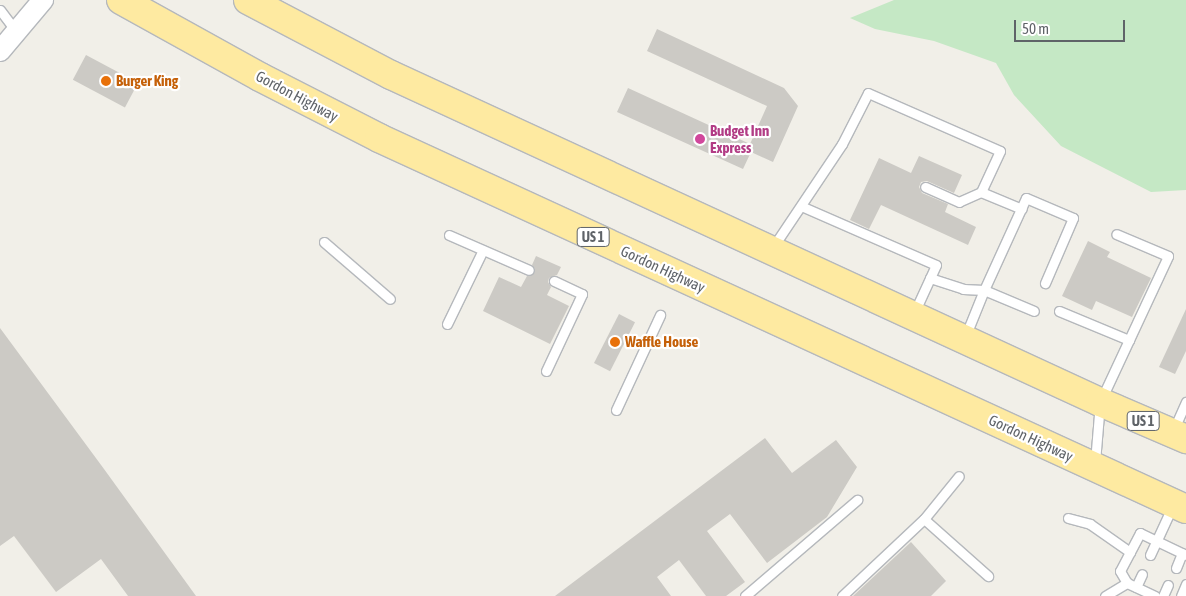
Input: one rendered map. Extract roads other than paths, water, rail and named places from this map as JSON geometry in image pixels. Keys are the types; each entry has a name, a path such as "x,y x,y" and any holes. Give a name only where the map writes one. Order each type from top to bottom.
{"highway":[{"name":"Gordon Highway","path":"121,0 252,73 379,138 1180,506"},
{"name":"US 1","path":"248,0 391,75 1100,402 1179,436"}],"street":[{"path":"0,51 43,0"}],"lane":[{"path":"0,10 16,32"},
{"path":"770,250 842,144 868,93 1000,151 981,192 960,202 925,187"},
{"path":"981,192 1022,209"},
{"path":"964,339 1026,198 1073,218 1045,283"},
{"path":"801,206 936,265 913,315"},
{"path":"1095,468 1100,402 1168,256 1116,234"},
{"path":"449,235 529,270"},
{"path":"324,242 390,299"},
{"path":"448,324 483,250"},
{"path":"930,278 964,289 984,290 1034,311"},
{"path":"546,370 582,294 554,282"},
{"path":"1059,311 1129,340"},
{"path":"616,410 660,315"},
{"path":"1179,436 1186,402"},
{"path":"842,596 924,519 959,476"},
{"path":"745,596 857,500"},
{"path":"1150,555 1180,506"},
{"path":"1068,518 1090,524 1130,552"},
{"path":"924,519 988,576"},
{"path":"1155,596 1127,583 1120,571 1140,533 1184,554 1176,568"},
{"path":"1136,587 1142,574"},
{"path":"1105,596 1127,583"},
{"path":"1181,596 1186,584"},
{"path":"1163,596 1168,585"}],"place":[{"name":"Burger King","path":"106,81"},
{"name":"Budget Inn Express","path":"700,139"},
{"name":"Waffle House","path":"615,342"}]}
